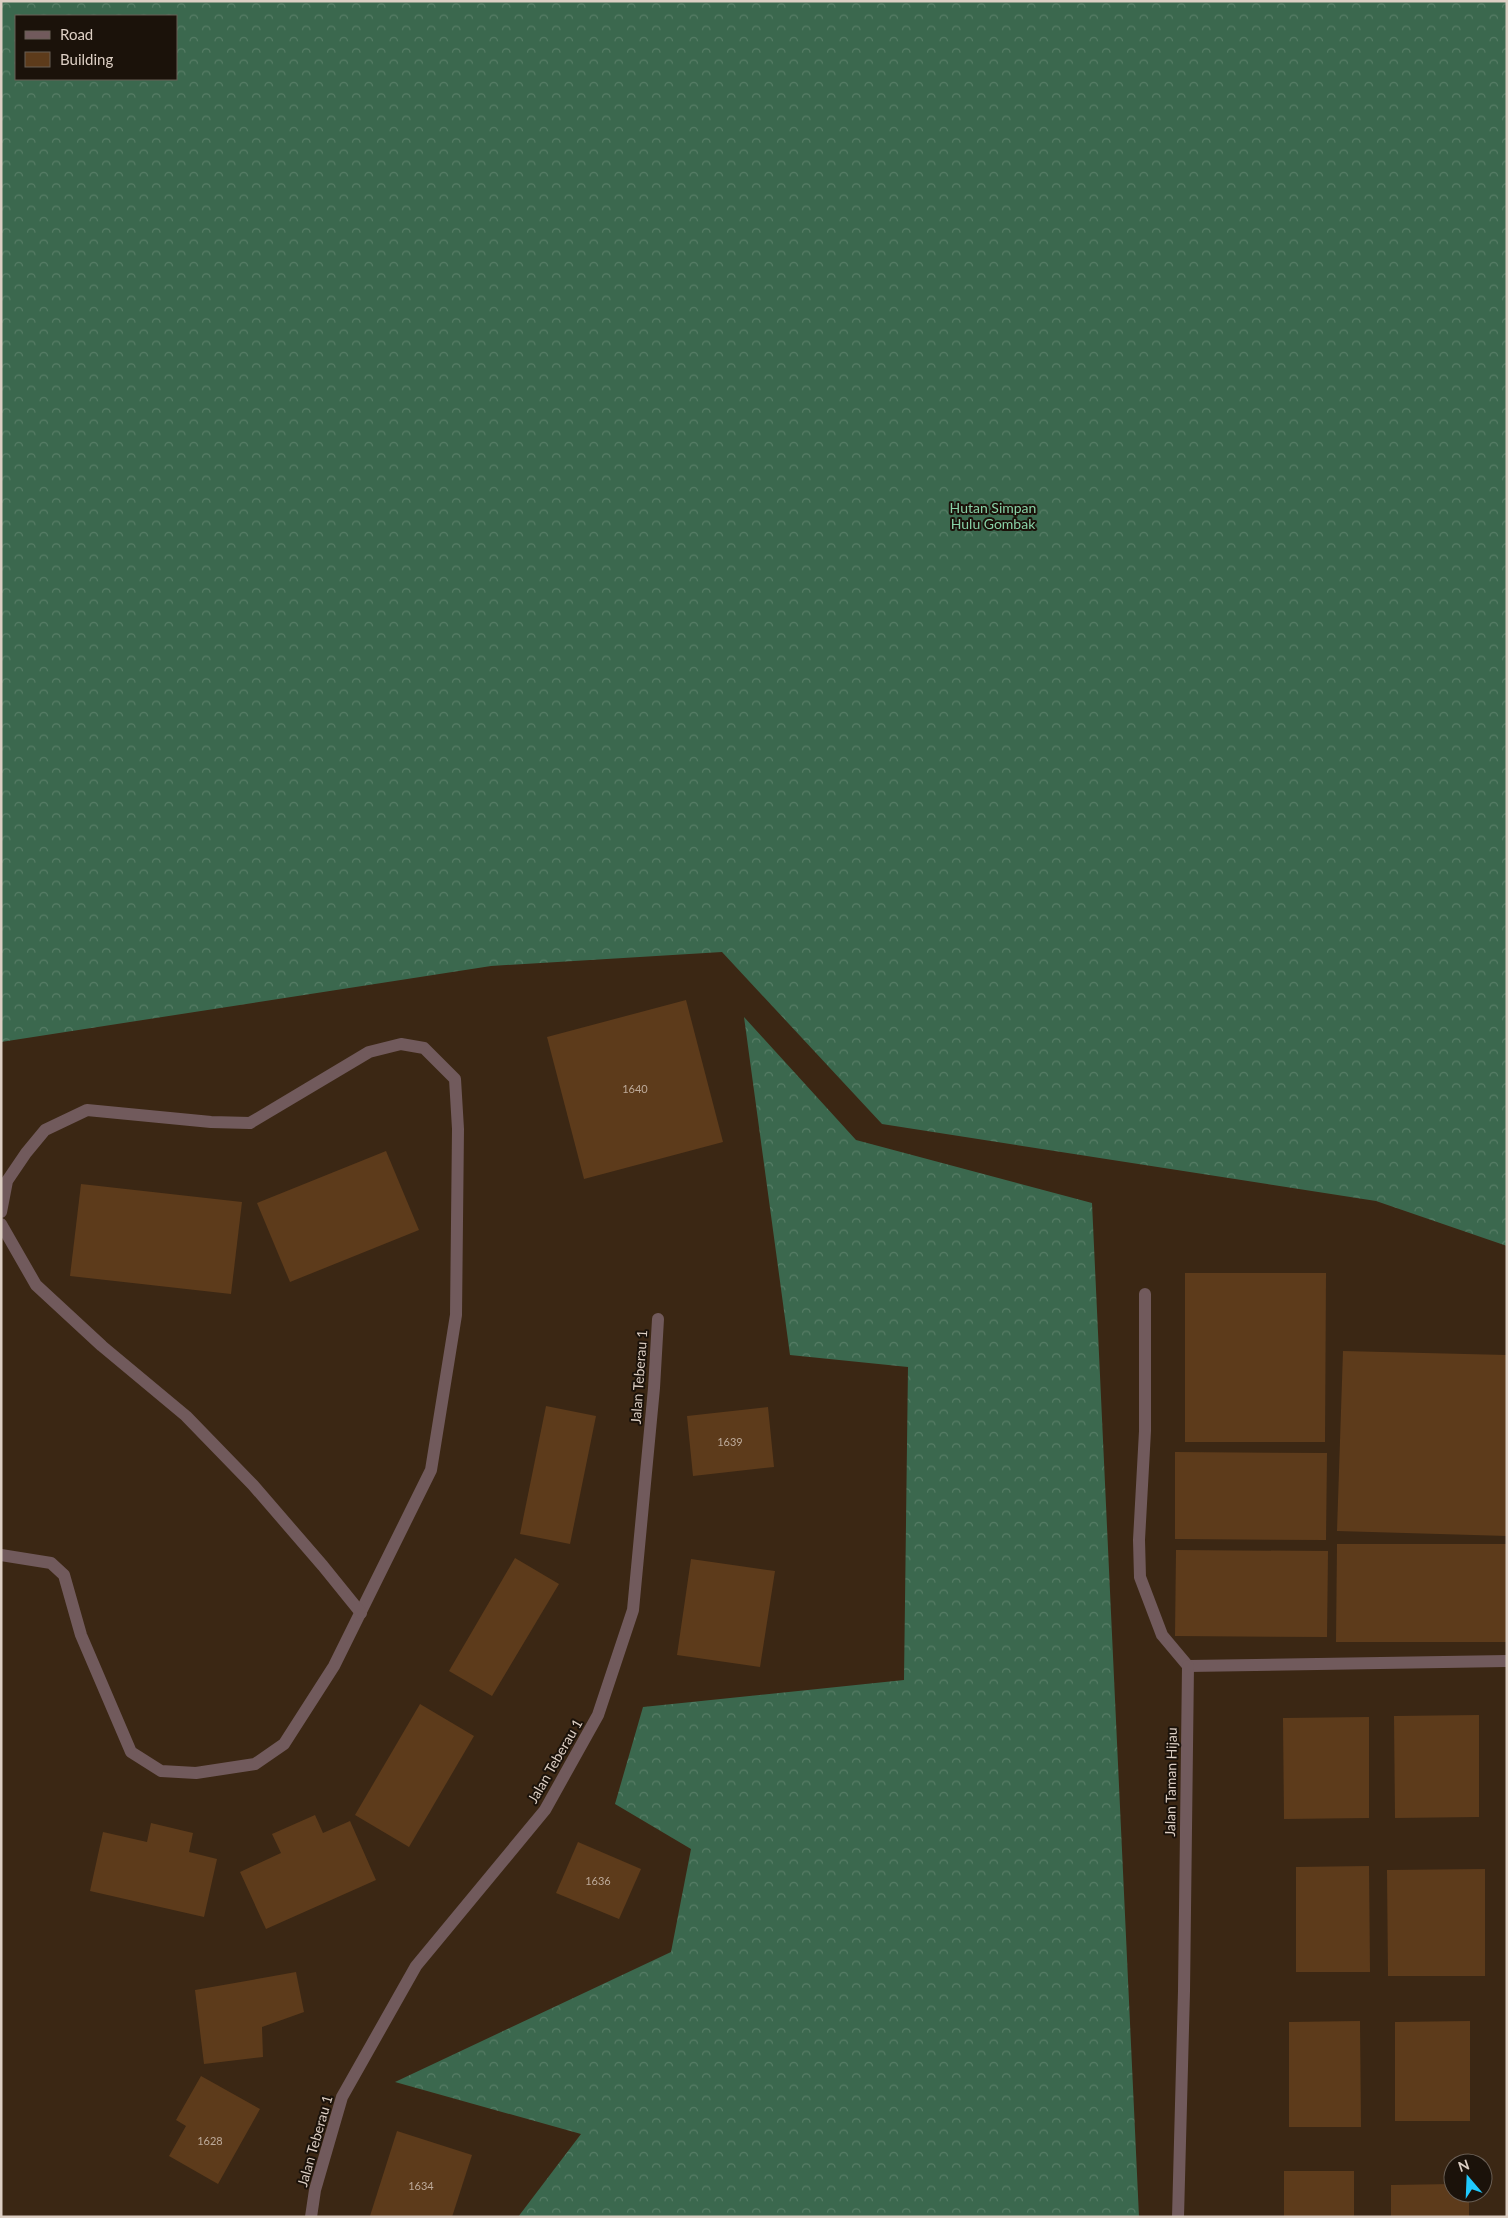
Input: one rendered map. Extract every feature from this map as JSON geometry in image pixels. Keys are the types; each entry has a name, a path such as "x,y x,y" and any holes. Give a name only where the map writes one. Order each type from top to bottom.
{"street":[{"path":"1,1212 7,1181 45,1130 87,1110 211,1122 250,1123 369,1052 402,1044 424,1048 455,1078 458,1129 456,1315 431,1470 334,1666 284,1744 255,1764 196,1773 161,1771 131,1752 81,1635 64,1576 51,1563 1,1555"},
{"path":"1,1224 36,1285 102,1346 186,1416 253,1485 361,1613"},
{"path":"1145,1294 1145,1431 1139,1540 1140,1578 1162,1635 1188,1666 1507,1661"},
{"name":"Jalan Teberau 1","path":"311,2217 315,2190 342,2097 416,1966 545,1810 598,1715 633,1610 654,1388 658,1319"},
{"name":"Jalan Taman Hijau","path":"1178,2217 1184,1991 1188,1666"}],"green space":[{"name":"Hutan Simpan Hulu Gombak","path":"1,1 1507,1 1507,1246 1376,1201 882,1124 722,952 491,966 1,1042"},
{"path":"744,1017 856,1140 1092,1203 1139,2217 518,2217 581,2134 395,2082 671,1952 691,1849 615,1804 643,1707 904,1680 908,1367 790,1355"}],"building":[{"path":"686,1000 723,1142 584,1179 547,1037"},
{"path":"386,1151 419,1230 290,1282 257,1203"},
{"path":"81,1184 242,1202 231,1294 70,1276"},
{"path":"1185,1273 1326,1273 1325,1442 1185,1442"},
{"path":"1343,1351 1507,1355 1507,1536 1337,1531"},
{"path":"546,1406 596,1416 570,1544 520,1534"},
{"path":"768,1407 774,1467 693,1476 687,1416"},
{"path":"1175,1452 1327,1453 1326,1540 1175,1539"},
{"path":"1337,1544 1507,1544 1507,1642 1336,1642"},
{"path":"1176,1550 1328,1551 1327,1637 1175,1636"},
{"path":"515,1558 559,1584 492,1696 449,1671"},
{"path":"691,1559 775,1571 760,1667 677,1655"},
{"path":"420,1704 474,1736 409,1847 355,1815"},
{"path":"1479,1715 1479,1817 1395,1818 1394,1716"},
{"path":"1369,1717 1369,1818 1284,1819 1283,1718"},
{"path":"315,1815 323,1833 350,1821 376,1880 266,1929 240,1872 281,1853 272,1834"},
{"path":"151,1823 193,1833 189,1852 217,1859 204,1917 90,1891 103,1832 147,1842"},
{"path":"578,1842 641,1869 619,1919 556,1893"},
{"path":"1369,1866 1370,1972 1296,1972 1296,1867"},
{"path":"1485,1869 1485,1976 1388,1976 1387,1870"},
{"path":"296,1972 304,2012 262,2027 263,2057 204,2064 195,1990"},
{"path":"1360,2021 1361,2127 1289,2127 1289,2022"},
{"path":"1470,2021 1470,2121 1395,2121 1395,2022"},
{"path":"201,2076 260,2109 218,2184 169,2156 186,2126 176,2120"},
{"path":"397,2131 472,2155 452,2217 370,2216"},
{"path":"1284,2171 1354,2171 1354,2217 1284,2217"},
{"path":"1443,2184 1443,2203 1469,2203 1469,2217 1391,2217 1391,2185"}]}
